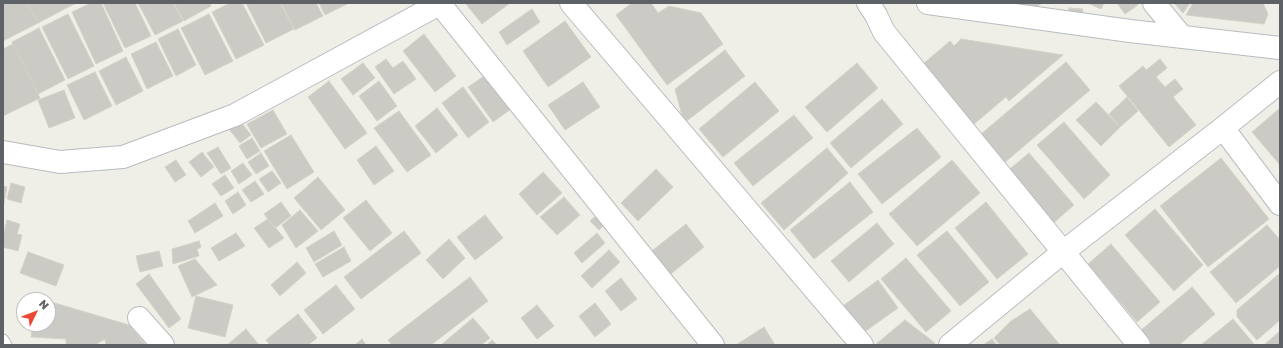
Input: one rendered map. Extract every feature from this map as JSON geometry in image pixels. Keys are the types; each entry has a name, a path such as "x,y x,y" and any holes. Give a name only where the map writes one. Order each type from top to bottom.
{"street":[{"path":"3,152 60,162 123,157 235,115 441,3 713,345"},
{"path":"571,3 862,345"},
{"path":"868,3 884,32 1139,345"},
{"path":"928,3 1122,30 1280,48"},
{"path":"1154,3 1182,37"},
{"path":"950,345 1063,252 1280,82"},
{"path":"1223,128 1280,204"},
{"path":"140,318 163,345"}],"lane":[{"path":"3,340 6,345"}],"building":[{"path":"3,3 27,3 38,23 3,41"},
{"path":"27,3 76,3 38,23"},
{"path":"91,3 101,3 123,51 96,64 72,12"},
{"path":"103,3 135,3 151,36 125,48"},
{"path":"138,3 173,3 183,21 155,35"},
{"path":"174,3 210,3 211,6 184,21"},
{"path":"230,3 242,3 264,45 236,59 212,12"},
{"path":"246,3 280,3 294,29 266,43"},
{"path":"281,3 316,3 323,16 295,30"},
{"path":"319,3 349,3 325,15"},
{"path":"510,3 482,24 466,4"},
{"path":"632,3 651,3 658,13 669,6 701,13 723,44 667,85 616,15"},
{"path":"1019,3 1042,3 1033,10 1023,8"},
{"path":"1088,3 1104,3 1101,9"},
{"path":"1117,3 1137,3 1138,5 1125,14"},
{"path":"1174,3 1190,3 1183,13"},
{"path":"1193,3 1263,3 1268,14 1264,24 1186,15"},
{"path":"1069,8 1083,9 1081,22 1068,21"},
{"path":"532,9 540,22 507,45 499,32"},
{"path":"68,14 94,66 68,79 42,27"},
{"path":"209,14 233,61 205,75 181,28"},
{"path":"565,21 591,57 548,87 523,51"},
{"path":"39,28 65,80 38,94 12,42"},
{"path":"178,29 196,65 176,76 158,39"},
{"path":"424,34 456,76 435,92 403,51"},
{"path":"961,39 1063,55 1009,101 1006,97 974,124 923,64 950,41 954,46"},
{"path":"156,42 173,76 147,89 131,54"},
{"path":"13,44 40,98 3,116 3,49"},
{"path":"725,50 745,76 684,123 675,89"},
{"path":"126,57 143,91 116,105 99,71"},
{"path":"386,59 393,68 403,61 416,79 394,94 375,67"},
{"path":"1160,59 1167,68 1156,77 1165,87 1175,79 1183,89 1173,97 1196,125 1169,147 1119,86 1143,66 1146,70"},
{"path":"1066,62 1090,90 1004,163 980,135"},
{"path":"363,63 375,78 353,95 341,79"},
{"path":"857,63 878,88 827,132 805,107"},
{"path":"95,72 112,106 84,120 67,85"},
{"path":"490,72 515,106 493,122 468,87"},
{"path":"329,81 367,133 345,149 308,97"},
{"path":"379,81 397,106 377,121 359,96"},
{"path":"583,82 600,107 565,130 548,105"},
{"path":"755,82 779,111 723,157 699,129"},
{"path":"463,87 489,122 468,138 442,103"},
{"path":"64,90 75,118 49,128 38,100"},
{"path":"1127,97 1138,111 1120,127 1109,114"},
{"path":"882,99 903,124 851,168 830,143"},
{"path":"1096,102 1120,127 1101,146 1076,120"},
{"path":"437,108 458,135 436,153 415,126"},
{"path":"1280,108 1280,165 1252,132"},
{"path":"273,110 287,134 261,148 247,124"},
{"path":"399,111 431,155 407,172 374,128"},
{"path":"794,115 813,138 753,186 734,163"},
{"path":"240,121 251,135 240,143 229,129"},
{"path":"1064,122 1110,175 1084,199 1037,145"},
{"path":"917,128 941,157 882,204 858,174"},
{"path":"291,135 314,172 287,189 264,151"},
{"path":"252,138 260,151 247,159 239,146"},
{"path":"376,146 394,171 374,185 357,160"},
{"path":"218,147 231,168 221,174 207,153"},
{"path":"827,148 848,173 784,230 761,203"},
{"path":"202,152 214,167 201,177 189,162"},
{"path":"261,153 269,166 256,174 248,162"},
{"path":"1029,153 1074,205 1050,226 1005,173"},
{"path":"1221,158 1269,219 1208,267 1160,206"},
{"path":"176,160 186,175 175,182 165,167"},
{"path":"952,160 980,193 917,246 889,214"},
{"path":"243,163 252,175 239,184 231,171"},
{"path":"656,169 673,187 638,221 621,203"},
{"path":"272,171 281,183 268,192 259,179"},
{"path":"543,172 562,193 537,215 519,194"},
{"path":"225,175 234,188 221,196 212,184"},
{"path":"318,177 345,210 321,230 294,198"},
{"path":"255,181 264,194 251,202 242,190"},
{"path":"850,182 873,212 814,259 790,230"},
{"path":"11,183 25,187 21,203 7,199"},
{"path":"3,186 7,187 3,208"},
{"path":"238,192 246,205 233,214 225,201"},
{"path":"564,197 580,215 557,235 540,217"},
{"path":"366,200 392,233 370,251 343,218"},
{"path":"281,202 291,216 275,228 264,214"},
{"path":"986,202 1028,254 997,279 955,228"},
{"path":"215,203 223,216 195,233 188,221"},
{"path":"1155,209 1203,265 1174,291 1125,235"},
{"path":"300,210 318,231 296,248 282,225"},
{"path":"600,212 608,221 599,230 590,221"},
{"path":"485,215 503,238 475,260 457,237"},
{"path":"268,219 284,238 269,248 254,228"},
{"path":"7,220 20,224 17,234 22,235 18,251 3,247 3,236"},
{"path":"877,223 894,244 849,282 831,261"},
{"path":"686,224 704,247 667,277 648,254"},
{"path":"1267,225 1280,240 1280,266 1236,303 1210,272"},
{"path":"334,231 342,245 314,262 306,248"},
{"path":"404,231 421,253 361,299 344,277"},
{"path":"947,231 989,282 960,306 917,255"},
{"path":"236,233 245,246 219,261 211,248"},
{"path":"597,233 605,243 582,263 574,253"},
{"path":"449,239 465,258 443,279 426,260"},
{"path":"199,241 201,247 197,249 199,256 173,264 172,249"},
{"path":"1111,244 1160,302 1137,322 1088,264"},
{"path":"344,247 351,261 323,277 315,264"},
{"path":"609,250 620,262 592,288 581,276"},
{"path":"159,251 163,266 140,272 136,256"},
{"path":"28,252 64,265 56,286 20,273"},
{"path":"906,258 951,311 926,332 881,279"},
{"path":"195,259 217,285 192,297 178,266"},
{"path":"297,262 306,273 280,296 271,285"},
{"path":"1280,273 1280,320 1257,340 1237,317 1237,310"},
{"path":"149,274 181,319 169,328 136,284"},
{"path":"470,277 488,301 431,345 392,345 388,340"},
{"path":"621,278 637,299 621,311 605,291"},
{"path":"878,280 898,308 863,333 843,306"},
{"path":"336,285 355,309 323,334 304,310"},
{"path":"1192,287 1215,314 1179,345 1152,345 1140,331"},
{"path":"196,296 233,305 225,337 188,328"},
{"path":"56,303 129,325 146,345 106,345 105,339 95,345 66,345 66,339 31,337 32,332 56,332"},
{"path":"595,303 611,324 595,337 579,316"},
{"path":"537,305 554,326 537,339 521,318"},
{"path":"1030,309 1060,345 1000,345 994,338 1011,321"},
{"path":"298,314 317,338 308,345 270,345 266,340"},
{"path":"473,318 490,338 481,345 441,345"},
{"path":"1233,319 1254,344 1201,345"},
{"path":"905,320 935,343 932,345 875,345"},
{"path":"764,327 775,345 736,345"},
{"path":"246,329 259,345 227,345"},
{"path":"1280,331 1280,345 1264,345"},
{"path":"362,339 366,345 355,345"},
{"path":"992,339 997,345 983,345"},
{"path":"492,340 497,345 487,345"}]}
